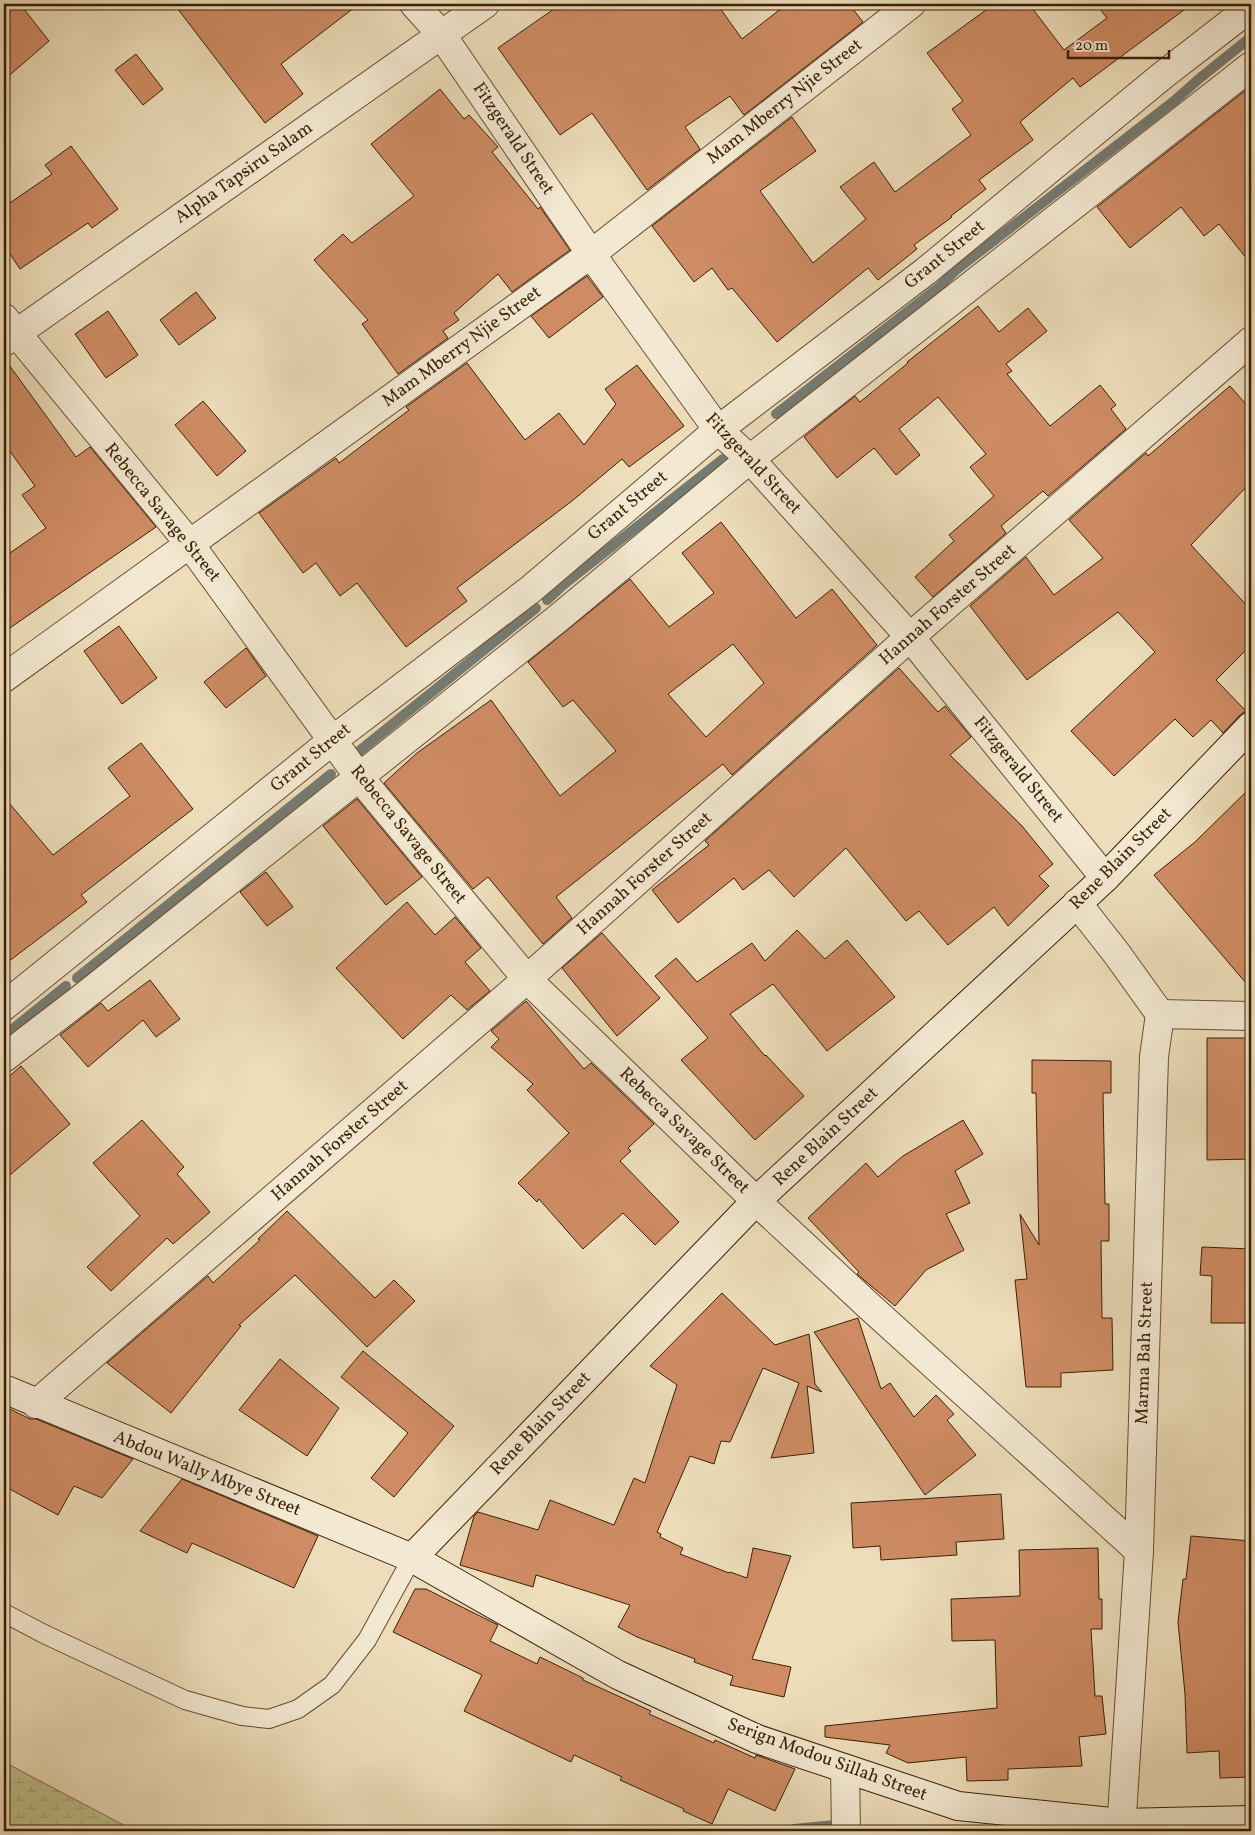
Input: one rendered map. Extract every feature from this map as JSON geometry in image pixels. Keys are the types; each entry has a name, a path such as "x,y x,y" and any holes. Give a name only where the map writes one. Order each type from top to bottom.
{"street":[{"name":"Fitzgerald Street","path":"414,4 441,34 591,254 718,430 750,459 910,637 1105,878"},
{"name":"Alpha Tapsiru Salam","path":"8,331 485,4"},
{"name":"Mam Mberry Njie Street","path":"4,678 591,254 910,4"},
{"name":"Grant Street","path":"4,1006 333,740 530,589 718,430 926,271 1162,76 1251,7"},
{"path":"4,1058 556,620 750,459 1251,66"},
{"name":"Rebecca Savage Street","path":"8,331 189,543 359,777 528,979 756,1201 1139,1551"},
{"name":"Hannah Forster Street","path":"36,1404 528,979 910,637 1251,340"},
{"name":"Rene Blain Street","path":"412,1558 756,1201 1105,878 1251,726"},
{"path":"1078,902 1160,1014 1251,1016"},
{"name":"Marma Bah Street","path":"1121,1827 1139,1551 1154,1056 1160,1014"},
{"name":"Abdou Wally Mbye Street","path":"4,1389 36,1404 412,1558"},
{"name":"Serign Modou Sillah Street","path":"412,1558 618,1675 757,1739 958,1806 1121,1827 1251,1820"},
{"path":"845,1769 846,1831"}],"lane":[{"path":"4,1614 185,1700 242,1716 269,1719 298,1709 332,1685 367,1640 412,1558"}],"green space":[{"path":"4,1762 135,1831 4,1831"}],"building":[{"path":"4,4 20,4 49,41 4,80"},
{"path":"174,4 359,4 281,64 303,94 265,123"},
{"path":"561,4 717,4 742,39 787,4 849,4 863,22 744,115 730,96 685,127 700,149 647,190 592,113 560,135 498,48"},
{"path":"994,4 1029,4 1064,50 1107,18 1096,4 1192,4 1080,87 1073,78 1020,122 1033,140 979,180 986,189 914,245 917,249 878,280 868,268 777,342 732,288 728,290 712,268 694,282 652,226 792,117 816,151 760,191 813,263 866,219 840,187 874,162 895,192 971,135 952,109 963,101 927,53"},
{"path":"136,54 163,89 143,105 115,70"},
{"path":"1251,86 1251,264 1219,224 1204,236 1181,207 1130,248 1097,207"},
{"path":"440,89 464,119 469,115 498,147 492,152 538,209 540,207 570,250 512,292 498,274 454,313 459,320 443,331 448,338 398,374 362,324 368,320 314,260 343,234 352,243 414,196 371,144"},
{"path":"71,146 118,209 92,228 88,223 20,269 4,245 4,207 52,174 45,165"},
{"path":"587,276 603,297 549,338 531,316"},
{"path":"196,292 216,318 179,345 160,320"},
{"path":"978,306 999,332 1028,308 1047,331 1006,364 1012,371 1007,374 1050,426 1100,385 1116,405 1111,409 1126,429 1048,496 1043,491 1001,526 1006,533 933,597 915,577 954,541 949,535 994,496 970,467 986,454 938,397 899,429 920,455 896,475 874,448 837,478 804,437 855,396 860,402"},
{"path":"108,311 138,355 106,378 75,334"},
{"path":"4,358 76,457 90,447 156,527 4,632 4,557 46,528 22,495 35,486 4,443"},
{"path":"467,363 525,440 559,413 584,445 616,404 605,389 637,365 684,426 629,467 622,459 572,501 457,588 467,601 406,647 357,583 340,596 316,563 303,573 259,513 336,458 339,463 409,410 406,407"},
{"path":"1230,386 1251,410 1251,482 1191,545 1251,610 1251,645 1216,680 1246,711 1223,733 1211,720 1193,737 1175,719 1114,776 1071,731 1155,652 1118,612 1027,680 970,606 1026,557 1054,595 1103,558 1069,520 1146,453 1148,456"},
{"path":"203,401 246,451 217,476 175,425"},
{"path":"721,522 796,618 832,589 877,645 732,775 723,764 556,897 572,918 543,944 488,877 473,889 384,783 417,753 491,700 560,796 616,751 573,700 563,707 528,662 630,579 669,627 714,593 682,553","holes":["733,644 764,683 706,737 668,694"]},
{"path":"119,626 157,678 122,704 84,651"},
{"path":"246,648 266,676 226,708 204,682"},
{"path":"899,668 938,712 945,706 971,737 950,755 1022,826 1053,864 1039,876 1049,886 1008,926 994,907 948,945 919,911 906,921 846,848 794,897 769,870 743,890 734,878 678,923 652,890 709,845 705,841"},
{"path":"141,743 193,809 81,895 87,902 4,965 4,797 53,855 130,796 108,768"},
{"path":"1251,787 1251,989 1154,875 1195,842"},
{"path":"357,799 422,877 386,905 323,826"},
{"path":"266,872 293,907 267,926 240,892"},
{"path":"407,902 435,935 455,917 481,948 465,962 490,991 467,1010 451,995 403,1039 336,968"},
{"path":"797,930 825,959 847,940 895,997 827,1051 773,984 730,1014 765,1056 804,1096 755,1140 681,1060 708,1038 655,976 676,958 697,982 752,943 765,961"},
{"path":"602,933 660,998 617,1036 562,968"},
{"path":"150,980 180,1019 156,1037 143,1020 88,1067 60,1035 101,1003 108,1011"},
{"path":"526,1001 584,1069 591,1063 654,1124 628,1148 631,1151 620,1161 679,1222 655,1245 623,1213 583,1249 539,1199 537,1202 518,1183 569,1133 527,1090 533,1084 491,1047 499,1039 491,1031"},
{"path":"1207,1038 1251,1038 1251,1159 1207,1160"},
{"path":"1032,1060 1111,1061 1111,1093 1103,1093 1105,1204 1109,1204 1109,1241 1101,1241 1102,1318 1112,1318 1113,1370 1061,1373 1061,1387 1026,1387 1015,1280 1027,1279 1020,1214 1039,1245 1036,1093 1032,1093"},
{"path":"21,1066 70,1124 4,1180 4,1081"},
{"path":"142,1120 184,1167 177,1174 210,1212 173,1244 167,1238 111,1291 87,1267 140,1216 93,1163"},
{"path":"963,1120 983,1154 955,1171 970,1203 946,1214 964,1250 926,1270 895,1306 857,1274 859,1272 808,1218 866,1163 878,1177 903,1156"},
{"path":"287,1211 375,1298 394,1280 415,1301 367,1347 295,1275 239,1325 241,1326 171,1413 107,1363 208,1276 213,1283 260,1240 258,1239"},
{"path":"1202,1247 1251,1249 1251,1323 1211,1323 1212,1276 1200,1275"},
{"path":"722,1293 775,1345 809,1334 815,1384 822,1392 807,1386 814,1453 771,1458 799,1383 763,1368 730,1442 721,1441 714,1464 690,1456 657,1532 661,1534 660,1537 683,1548 680,1554 747,1578 753,1548 791,1556 752,1659 791,1667 784,1697 730,1685 733,1676 694,1662 695,1659 637,1637 618,1627 630,1605 536,1575 533,1587 460,1565 474,1516 478,1512 538,1530 550,1500 614,1525 634,1478 645,1483 677,1385 650,1366"},
{"path":"858,1318 881,1389 890,1383 914,1417 936,1395 954,1414 947,1420 976,1455 925,1495 814,1332"},
{"path":"363,1351 454,1426 394,1497 371,1478 408,1433 341,1377"},
{"path":"280,1359 339,1408 307,1456 239,1410"},
{"path":"4,1406 30,1419 36,1419 133,1459 102,1498 74,1486 58,1515 4,1486"},
{"path":"182,1479 318,1536 294,1588 192,1543 187,1553 140,1531"},
{"path":"1001,1494 1004,1539 956,1542 957,1555 881,1560 880,1546 853,1548 851,1503"},
{"path":"1191,1536 1251,1541 1251,1691 1247,1691 1250,1777 1220,1778 1219,1751 1187,1753 1185,1694 1178,1622"},
{"path":"1098,1548 1099,1599 1102,1599 1102,1629 1091,1629 1095,1696 1102,1696 1106,1734 1079,1737 1082,1766 1008,1769 1008,1780 967,1781 966,1757 908,1763 886,1753 890,1745 825,1737 825,1726 997,1708 995,1640 952,1641 951,1599 1020,1596 1019,1550"},
{"path":"415,1589 426,1589 498,1625 490,1641 537,1664 540,1657 583,1678 583,1680 651,1711 649,1714 714,1743 715,1740 755,1758 756,1755 795,1769 775,1811 728,1789 712,1824 620,1780 622,1777 574,1755 571,1762 464,1711 482,1675 393,1632"}],"waterway":[{"path":"776,414 939,287 956,270 1174,101 1251,37"},
{"path":"547,600 563,585 723,459"},
{"path":"358,752 536,608"},
{"path":"77,978 331,774"},
{"path":"4,1036 66,986"},
{"path":"788,1831 835,1825"}]}
